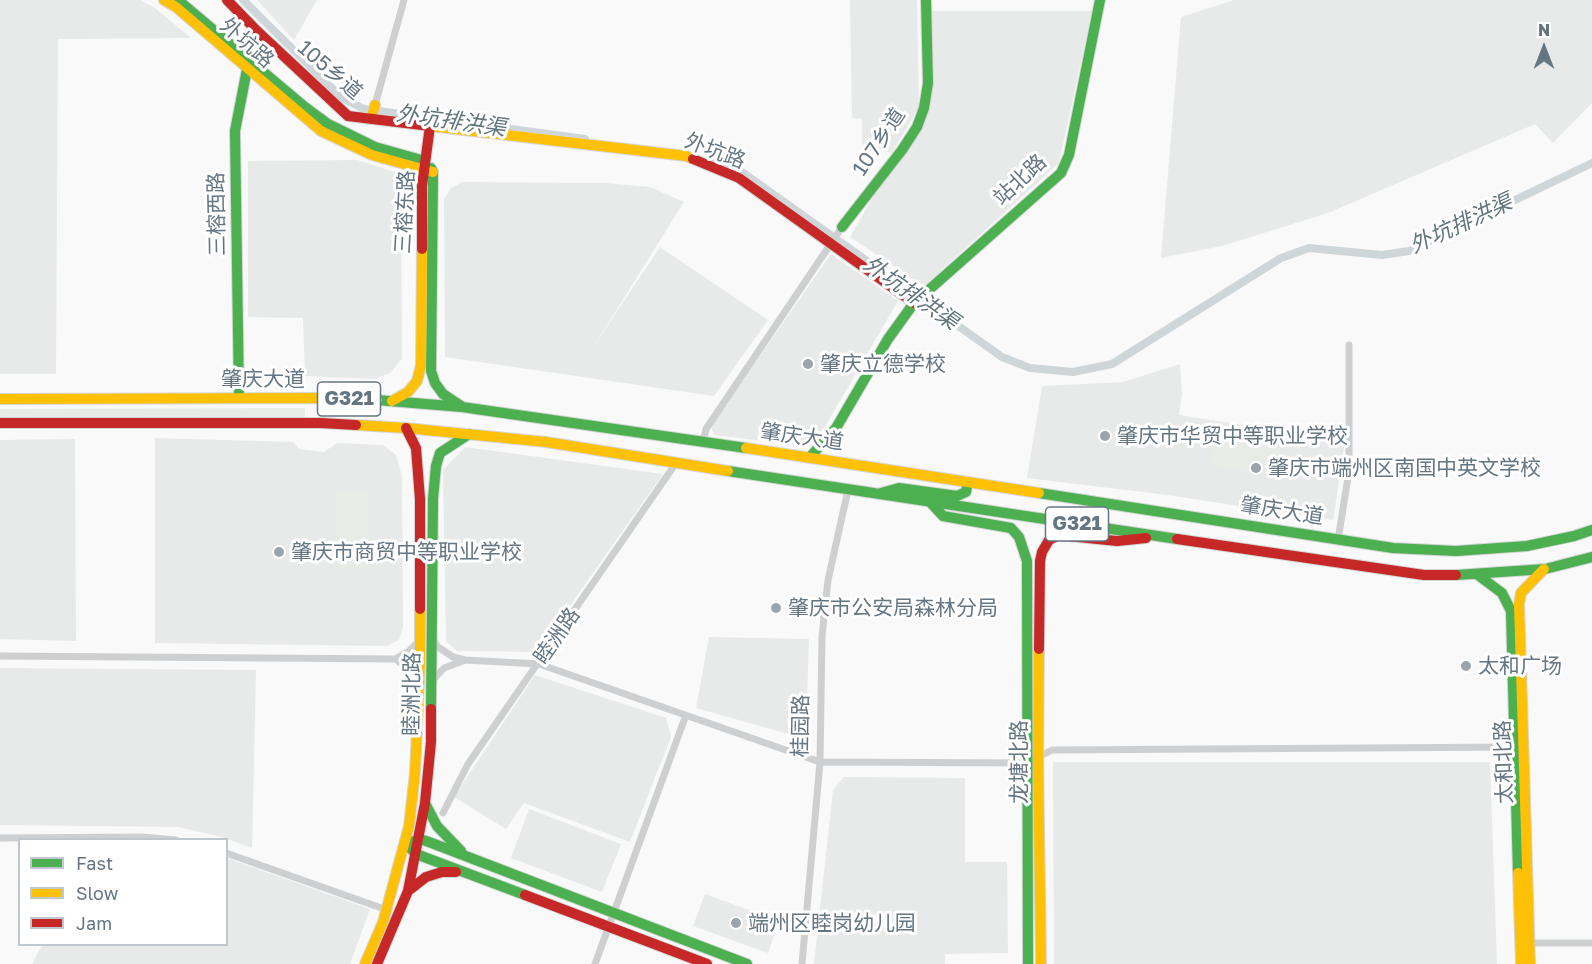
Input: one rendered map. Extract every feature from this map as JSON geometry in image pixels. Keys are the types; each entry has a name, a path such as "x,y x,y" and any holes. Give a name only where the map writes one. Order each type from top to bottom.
{"main road":[{"name":"外坑路","path":"164,0 328,124 375,147 427,168"},
{"name":"外坑路","path":"178,0 248,64"},
{"name":"105乡道","path":"227,0 348,116 430,126"},
{"name":"107乡道","path":"842,227 902,150 917,127 924,108 928,83 926,0"},
{"name":"站北路","path":"914,303 1061,172 1069,155 1100,0"},
{"name":"三榕西路","path":"239,398 235,131 257,31"},
{"path":"371,119 375,105"},
{"name":"外坑路","path":"430,126 686,156 739,178 914,303"},
{"path":"427,168 430,126"},
{"name":"三榕东路","path":"426,368 427,168"},
{"path":"810,457 836,428 888,339 914,303"},
{"path":"392,400 408,392 426,368 443,394 462,407"},
{"path":"315,398 315,423"},
{"name":"肇庆大道","path":"0,399 315,398 392,400 462,407 810,457 1393,548 1456,551 1527,546 1592,530"},
{"name":"G321","path":"0,423 315,423 406,428 546,442 677,462"},
{"name":"睦洲北路","path":"365,964 387,910 406,844 415,773 420,641 420,499 416,448 406,428"},
{"name":"睦洲北路","path":"377,964 408,891 426,803 433,680 433,499 436,466 440,453 470,434"},
{"name":"肇庆大道","path":"677,462 931,503 1083,516 1159,536 1424,575 1478,575 1545,569 1592,557"},
{"path":"420,499 424,478 429,478 430,495 433,499"},
{"path":"876,494 899,488 957,496 966,492 968,482"},
{"name":"龙塘北路","path":"931,503 943,516 1011,528 1019,537 1027,561 1028,964"},
{"path":"1083,516 1135,516 1159,512"},
{"name":"龙塘北路","path":"1041,964 1038,757 1040,561 1042,552 1049,540 1059,535 1117,542 1159,536"},
{"name":"太和北路","path":"1519,747 1519,604 1521,593 1545,569"},
{"name":"太和北路","path":"1478,575 1502,593 1511,610 1519,747 1525,943 1530,964"},
{"path":"426,803 436,826 466,856"},
{"path":"707,964 416,854 406,844 420,839 747,964"},
{"path":"408,891 426,877 434,874 463,872"},
{"name":"太和北路","path":"1521,964 1525,943"}],"street":[{"path":"375,105 404,0"},
{"path":"703,442 706,429 842,227"},
{"path":"1338,540 1349,471 1349,345"},
{"name":"睦洲路","path":"443,813 468,764 677,462"},
{"name":"桂园路","path":"802,964 820,762 822,636 828,580 848,490"},
{"path":"433,640 444,652 453,657 465,660 539,664 820,762 1027,763 1052,750 1519,747"},
{"path":"0,656 394,659 409,651 420,641"},
{"path":"394,659 419,676"},
{"path":"433,680 444,668 465,660"},
{"path":"595,964 686,715"},
{"path":"0,838 153,838"},
{"path":"228,854 387,910"},
{"path":"1525,943 1592,943"}],"shaded area":[{"path":"0,0 140,0 155,8 191,38 58,39 56,374 0,374"},
{"path":"257,0 317,0 294,40"},
{"path":"850,0 917,0 919,107 892,153 862,144 862,119 852,118"},
{"path":"1234,0 1592,0 1592,103 1553,143 1535,124 1328,213 1222,246 1161,258 1181,17"},
{"path":"930,11 1092,11 1059,163 924,286 850,237 924,108"},
{"path":"357,160 401,174 402,359 390,373 375,379 305,376 303,318 248,317 248,161"},
{"path":"462,182 605,183 650,187 684,202 592,349 660,247 768,320 714,396 445,357 444,199 450,189"},
{"name":"肇庆立德学校","path":"831,254 898,301 813,447 714,435 711,426"},
{"path":"1180,364 1182,394 1179,415 1345,441 1333,520 1167,495 1027,478 1042,386 1123,382"},
{"path":"305,408 305,420 0,420 0,409"},
{"path":"1215,431 1279,441 1274,475 1210,466"},
{"name":"肇庆市商贸中等职业学校","path":"155,438 293,442 299,449 324,452 337,443 383,445 396,455 402,476 403,627 399,640 387,646 155,643"},
{"path":"75,439 76,641 0,639 0,440"},
{"path":"465,447 663,474 537,652 457,651 446,641 443,470"},
{"path":"336,491 369,491 369,569 336,569"},
{"path":"709,637 809,639 806,732 799,737 696,708"},
{"path":"0,668 256,670 252,848 228,838 178,827 0,825"},
{"path":"535,675 666,718 671,737 630,842 524,803 506,829 454,797"},
{"path":"1053,762 1490,762 1497,964 1054,964"},
{"path":"844,777 965,778 965,862 1007,862 1008,953 945,954 945,964 814,964 833,790"},
{"path":"529,809 621,844 602,892 511,858"},
{"path":"228,858 370,909 350,964 32,964 41,946 228,946"},
{"name":"端州区睦岗幼儿园","path":"705,894 779,921 768,953 693,926"}],"waterway":[{"name":"外坑排洪渠","path":"243,0 342,98 364,109 585,139"},
{"name":"外坑排洪渠","path":"710,161 742,172 1002,357 1030,368 1073,372 1112,364 1281,258 1309,248 1382,255 1409,251 1592,163"}],"traffic: fast":[{"path":"178,0 328,124 375,147 425,161"},
{"path":"842,227 902,150 917,127 924,108 928,83 926,0"},
{"path":"810,457 836,428 888,339 914,303 1061,173 1069,155 1100,0"},
{"path":"239,398 235,131 257,31"},
{"path":"431,168 433,172 431,371 435,383 443,394 461,406"},
{"path":"377,400 462,407 746,448"},
{"path":"431,709 433,499 436,466 440,453 469,434"},
{"path":"728,471 1177,539"},
{"path":"881,493 899,488 957,496 966,492 968,482"},
{"path":"1039,493 1393,548 1456,551 1527,546 1592,530"},
{"path":"931,503 943,516 1011,528 1019,537 1027,561 1028,964"},
{"path":"1456,575 1545,569 1592,557"},
{"path":"1478,575 1502,593 1511,611 1518,873"},
{"path":"426,805 437,826 461,851"},
{"path":"525,895 416,854 406,844 420,839 429,842 747,964"}],"traffic: slow":[{"path":"164,0 176,7 321,131 372,155 433,172"},
{"path":"371,119 375,105"},
{"path":"430,126 686,156 693,159"},
{"path":"392,401 408,392 417,381 421,365 422,249"},
{"path":"0,399 321,398 377,400"},
{"path":"356,425 546,442 728,471"},
{"path":"746,448 1039,493"},
{"path":"1530,964 1519,604 1521,593 1544,569"},
{"path":"365,964 383,922 409,826 415,773 420,609"},
{"path":"1039,649 1041,964"},
{"path":"1518,873 1521,964"}],"traffic: jam":[{"path":"227,0 348,116 430,126 422,186 422,249"},
{"path":"693,159 739,178 914,303"},
{"path":"0,423 321,423 356,425"},
{"path":"406,428 416,448 420,499 420,609"},
{"path":"1039,649 1040,561 1049,540 1059,535 1117,541 1146,538"},
{"path":"1177,539 1424,575 1456,575"},
{"path":"377,964 408,891 425,803 431,742 431,709"},
{"path":"408,891 426,877 442,872 456,872"},
{"path":"525,895 707,964"}],"place":[{"name":"肇庆立德学校","path":"808,364"},
{"name":"肇庆市华贸中等职业学校","path":"1105,436"},
{"name":"肇庆市端州区南国中英文学校","path":"1256,468"},
{"name":"肇庆市商贸中等职业学校","path":"279,552"},
{"name":"肇庆市公安局森林分局","path":"776,608"},
{"name":"太和广场","path":"1466,666"},
{"name":"端州区睦岗幼儿园","path":"736,923"}]}
